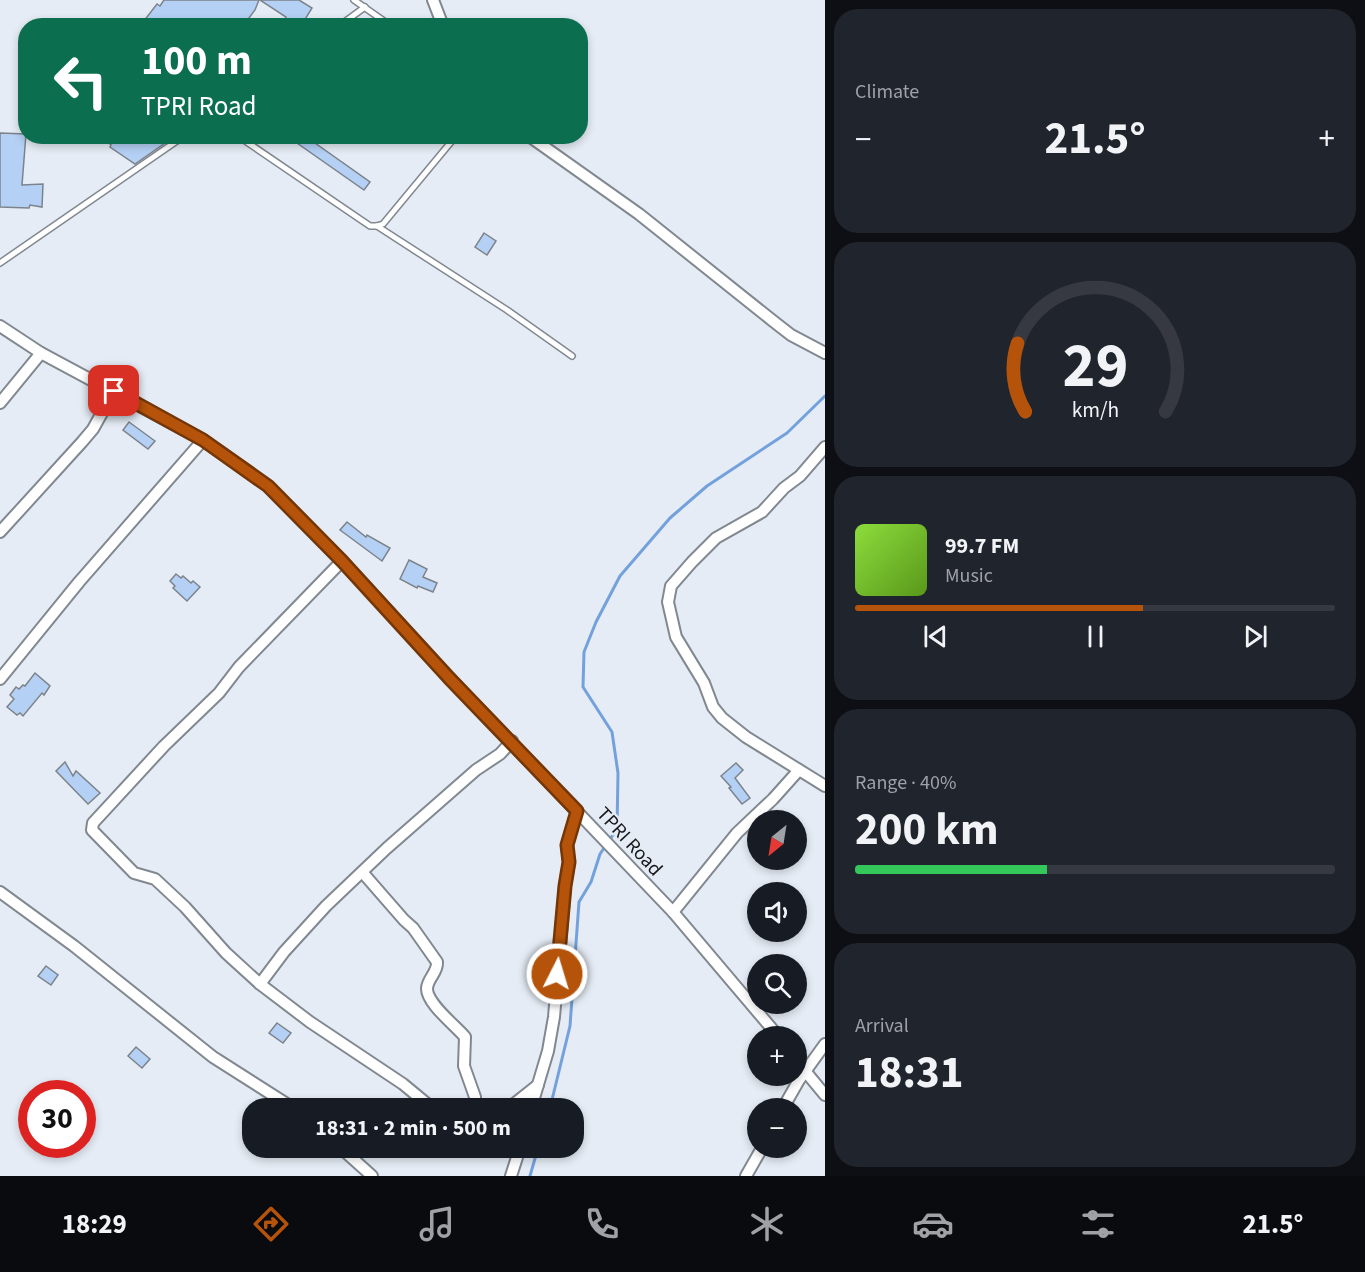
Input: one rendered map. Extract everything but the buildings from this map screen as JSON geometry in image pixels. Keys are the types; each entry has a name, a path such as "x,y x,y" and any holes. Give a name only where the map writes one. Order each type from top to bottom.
{"street":[{"path":"433,0 440,18"},
{"path":"540,144 639,214 791,335 825,353"},
{"name":"TPRI Road","path":"0,326 41,353 203,440 268,486 342,561 459,688 673,912 770,1026"},
{"path":"0,403 41,353"},
{"path":"0,532 93,429 114,391"},
{"path":"0,679 79,582 203,440"},
{"path":"825,447 800,476 784,488 762,512 716,538 671,586 668,602 676,637 704,683 713,707 722,718 746,737 825,786"},
{"path":"342,561 239,667 219,693 164,746 92,826 95,835 134,873 155,879 185,907 226,953 260,984 310,1022 403,1084 420,1098"},
{"path":"260,984 305,927 387,848 476,770 500,754 512,741"},
{"path":"673,912 737,833 773,799 799,770"},
{"path":"534,1098 548,1051 554,1017 569,862 567,845 577,811"},
{"path":"363,873 413,928 438,962 427,991 434,1004 465,1037 464,1066 475,1098"},
{"path":"0,892 74,946 213,1057 277,1098"},
{"path":"807,1070 825,1044"},
{"path":"807,1072 825,1095"},
{"path":"522,1098 538,1085"},
{"path":"352,1158 372,1176"},
{"path":"511,1176 517,1158"},
{"path":"746,1176 756,1158"}],"lane":[{"path":"354,0 380,18"},
{"path":"350,18 365,7"},
{"path":"0,262 172,144"},
{"path":"250,144 370,225 377,226 507,310 572,356"},
{"path":"377,226 383,224 449,144"}],"waterway":[{"path":"552,1098 570,1026 579,902 591,882 600,854 617,829 618,773 612,732 583,687 584,652 596,622 620,576 670,518 707,486 787,433 825,396"},
{"path":"530,1176 535,1158"}],"route":[{"path":"114,391 203,440 268,486 342,561 449,678 577,811 567,845 569,862 557,974"}]}
